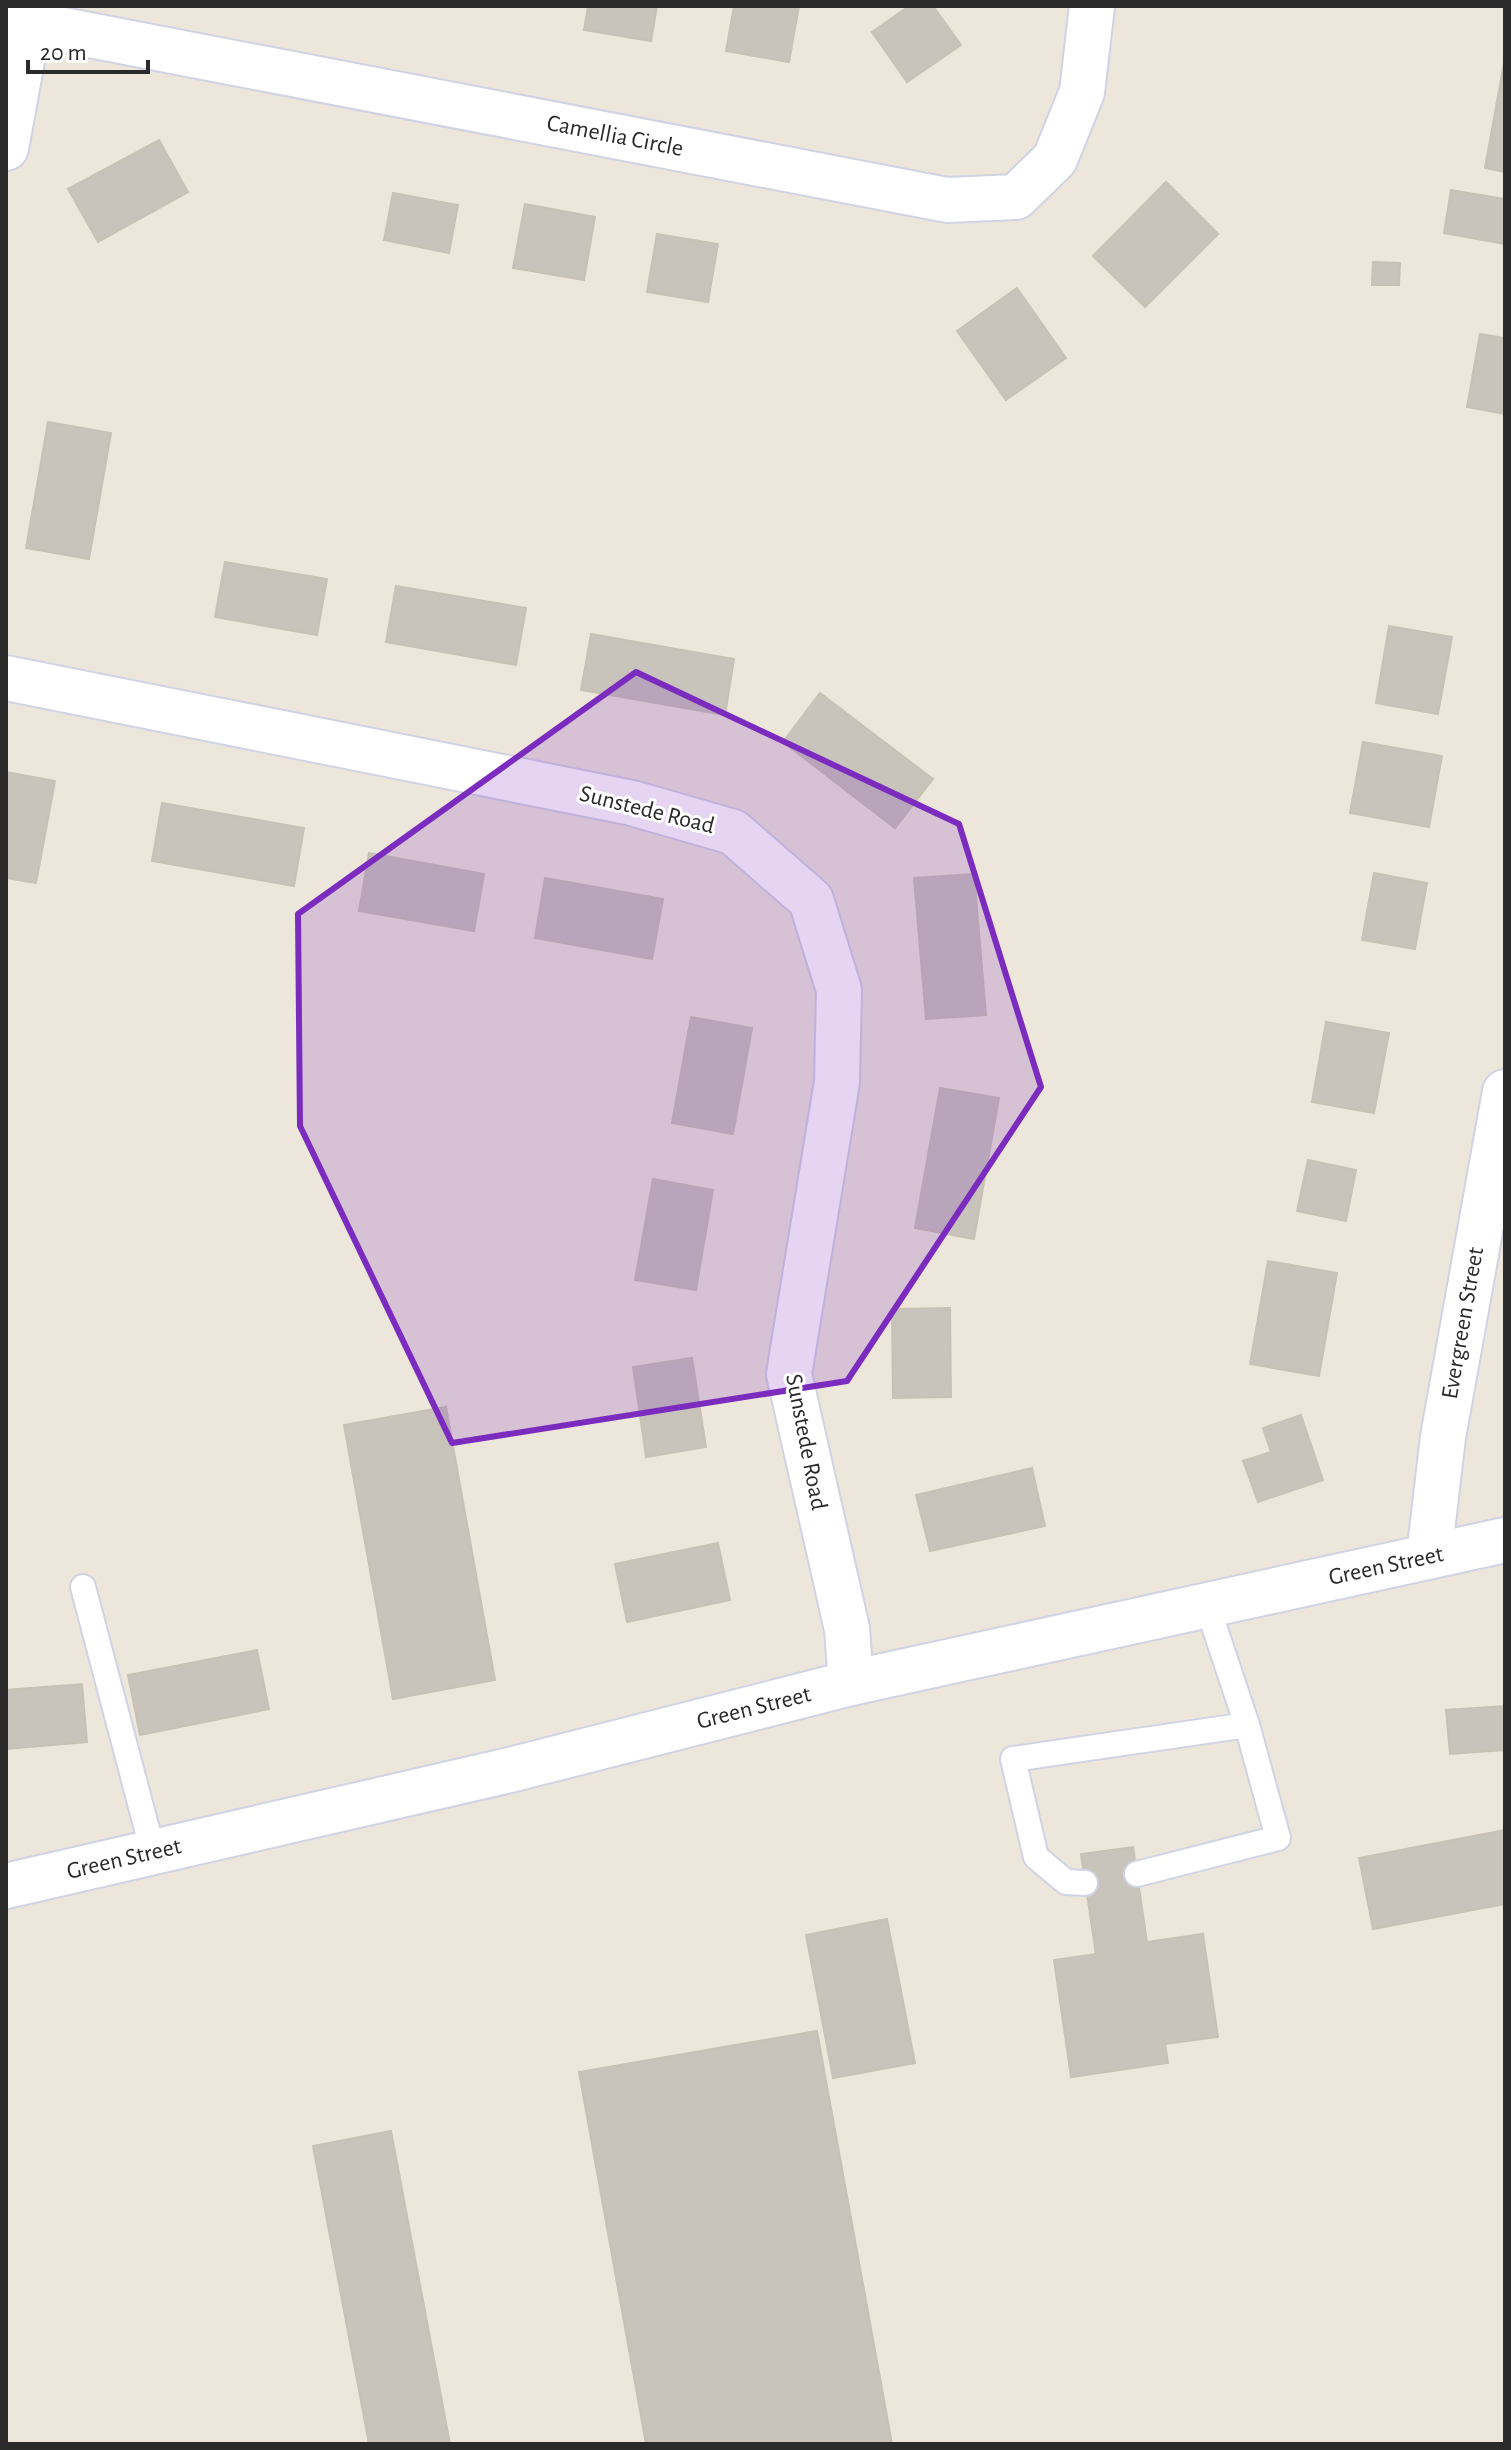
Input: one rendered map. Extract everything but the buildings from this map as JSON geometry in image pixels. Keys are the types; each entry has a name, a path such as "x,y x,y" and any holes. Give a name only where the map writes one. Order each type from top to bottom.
{"street":[{"name":"Camellia Circle","path":"22,16 947,200 1016,197 1055,159 1082,92 1092,6"},
{"path":"6,148 22,16"},
{"name":"Sunstede Road","path":"6,678 632,803 733,832 811,900 839,990 837,1082 789,1374 847,1629 851,1683"},
{"name":"Evergreen Street","path":"1429,1556 1443,1437 1505,1092"},
{"name":"Green Street","path":"6,1886 510,1770 851,1683 1505,1540"}],"lane":[{"path":"83,1587 153,1852"},
{"path":"1137,1874 1278,1838 1247,1725 1207,1605"},
{"path":"1085,1883 1066,1882 1036,1857 1013,1759 1247,1725"}],"highlighted area":[{"path":"636,672 959,824 1041,1087 847,1381 452,1443 300,1126 298,914"}]}
